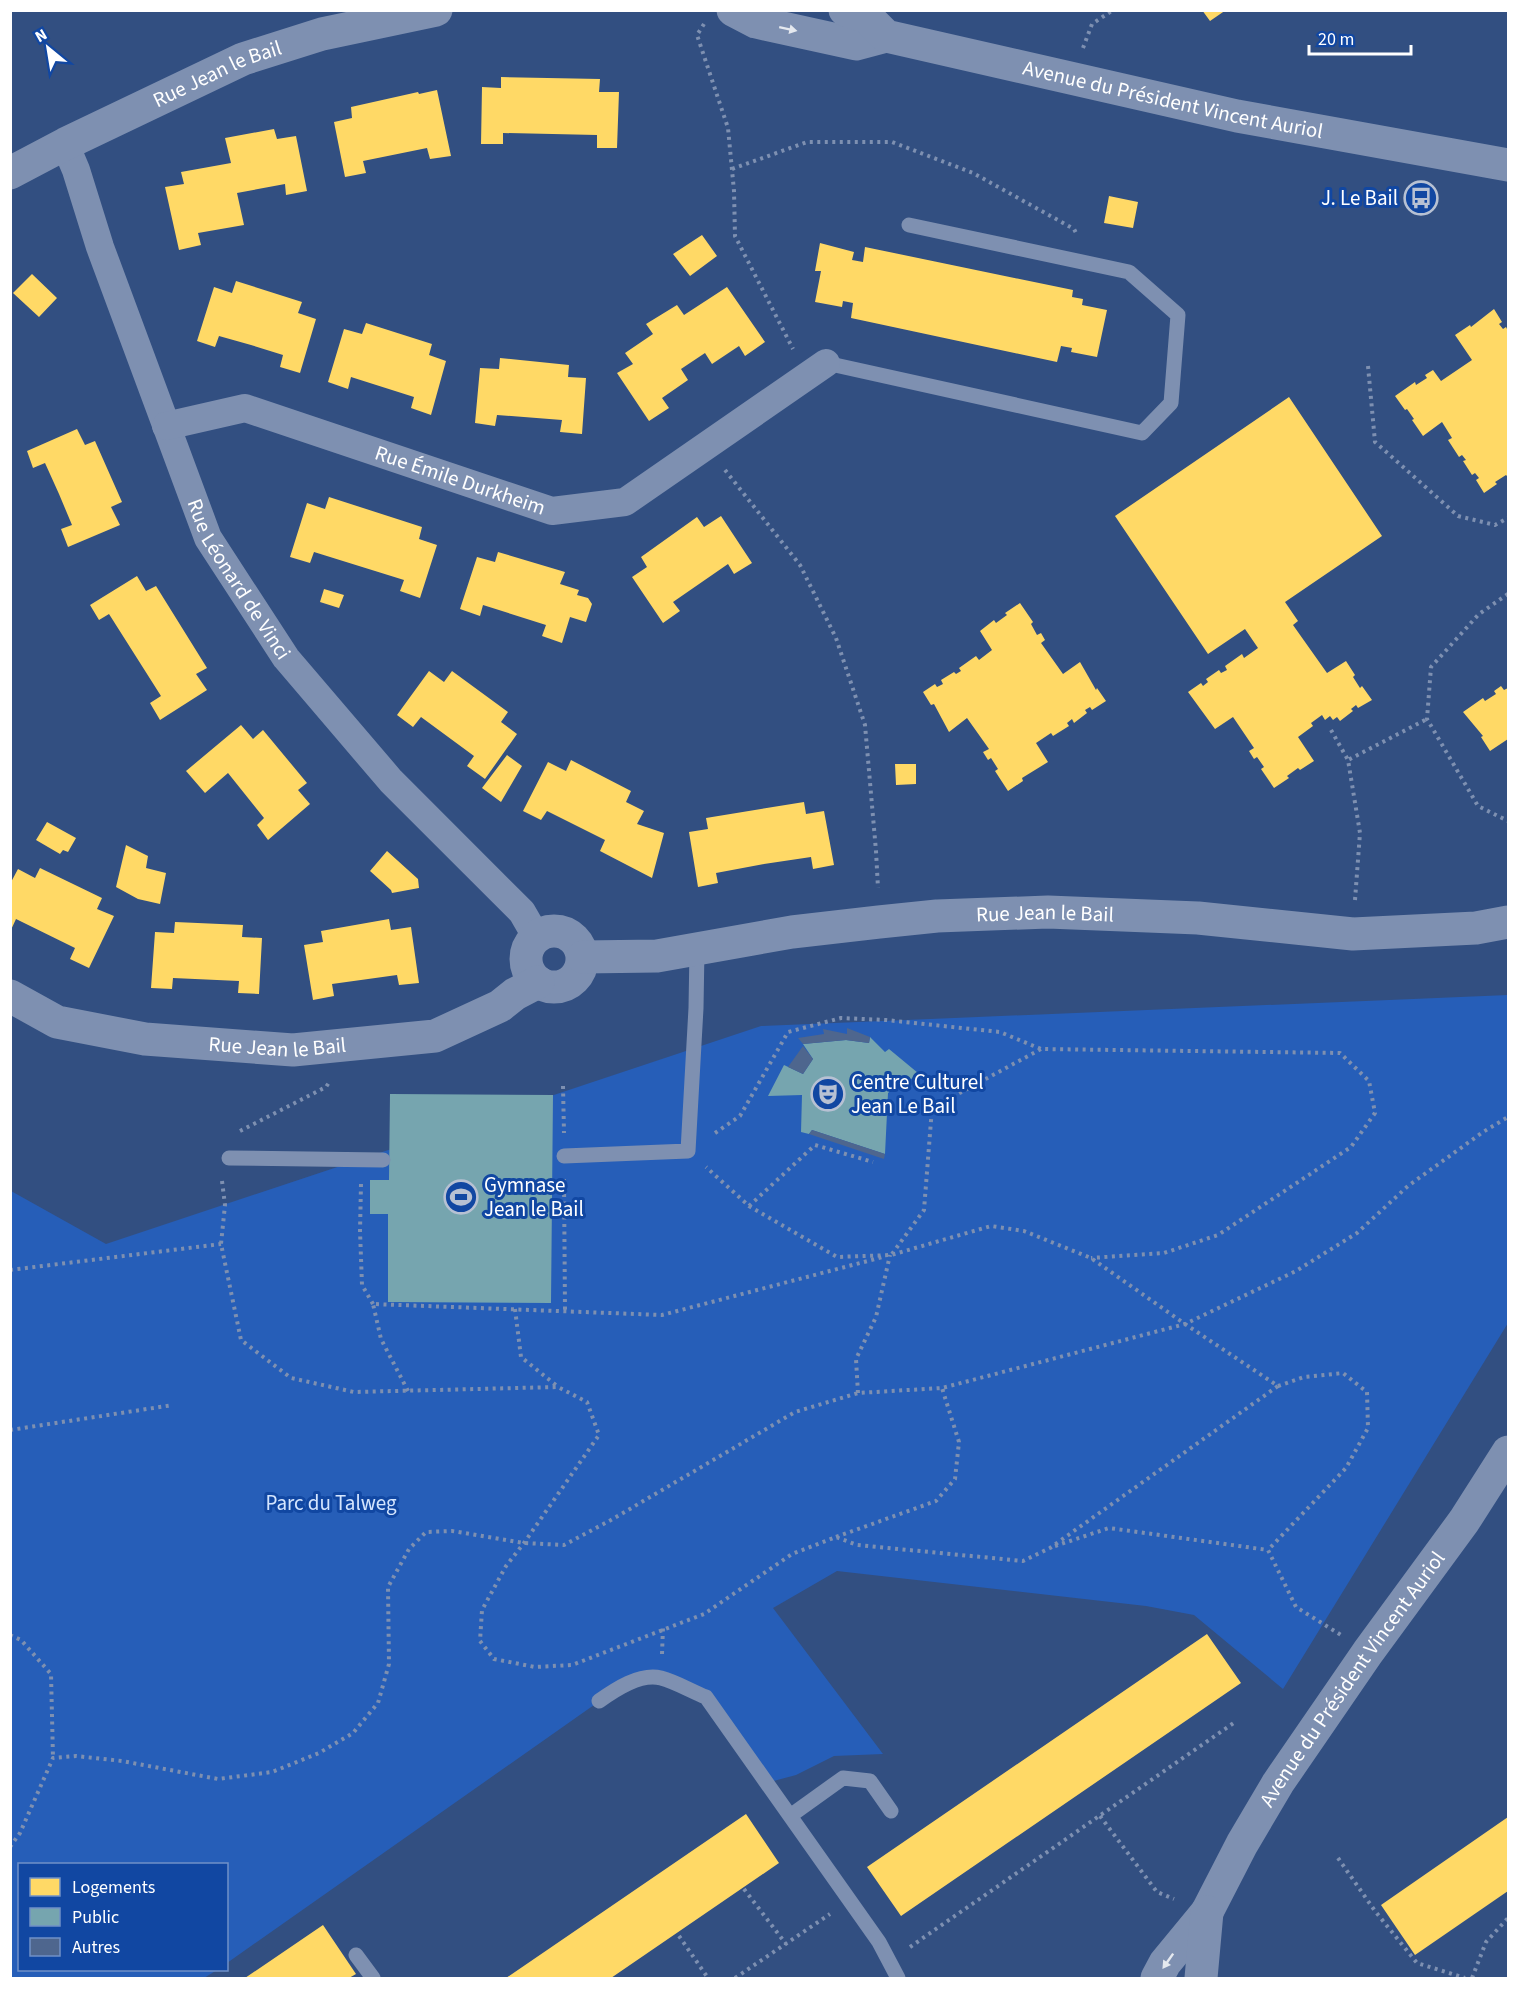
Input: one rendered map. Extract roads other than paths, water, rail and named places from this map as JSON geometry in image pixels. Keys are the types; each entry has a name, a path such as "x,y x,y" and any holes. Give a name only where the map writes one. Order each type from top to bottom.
{"street":[{"name":"Rue Jean le Bail","path":"11,172 243,59 322,34 436,10"},
{"name":"Avenue du Président Vincent Auriol","path":"845,10 867,17 886,36 1237,116 1509,165"},
{"path":"720,15 856,44 886,36"},
{"name":"Rue Léonard de Vinci","path":"65,144 76,170 100,248 208,538 286,657 391,781 522,912 537,938"},
{"name":"Rue Émile Durkheim","path":"166,426 245,408 552,511 625,502 817,370"},
{"name":"Rue Jean le Bail","path":"583,957 657,956 792,932 937,916 1048,912 1198,918 1353,934 1476,928 1509,922"},
{"path":"550,932 565,934 577,943 583,957 576,978 557,987 547,987 538,982 532,976 526,960 527,952 537,938 550,932"},
{"name":"Rue Jean le Bail","path":"10,996 57,1022 145,1039 293,1050 435,1036 500,1006 515,994 538,982"},
{"name":"Avenue du Président Vincent Auriol","path":"1157,1978 1165,1963 1207,1912 1242,1844 1278,1783 1368,1652 1464,1521 1509,1452"},
{"name":"Avenue du Président Vincent Auriol","path":"1201,1978 1207,1912"}],"lane":[{"path":"817,370 1142,434 1171,403 1178,315 1129,272 909,225"},
{"path":"564,1156 688,1151 697,949"},
{"path":"229,1158 383,1160"},
{"path":"599,1701 621,1686 654,1678 660,1678 706,1697 879,1942 898,1978"},
{"path":"790,1816 843,1778 870,1781 891,1811"},
{"path":"356,1955 373,1978"}],"place":[{"name":"J. Le Bail","path":"1421,198"},
{"name":"Centre Culturel Jean Le Bail","path":"828,1094"},
{"name":"Gymnase Jean le Bail","path":"461,1197"}],"park label":[{"name":"Parc du Talweg","path":"331,1503"}]}
